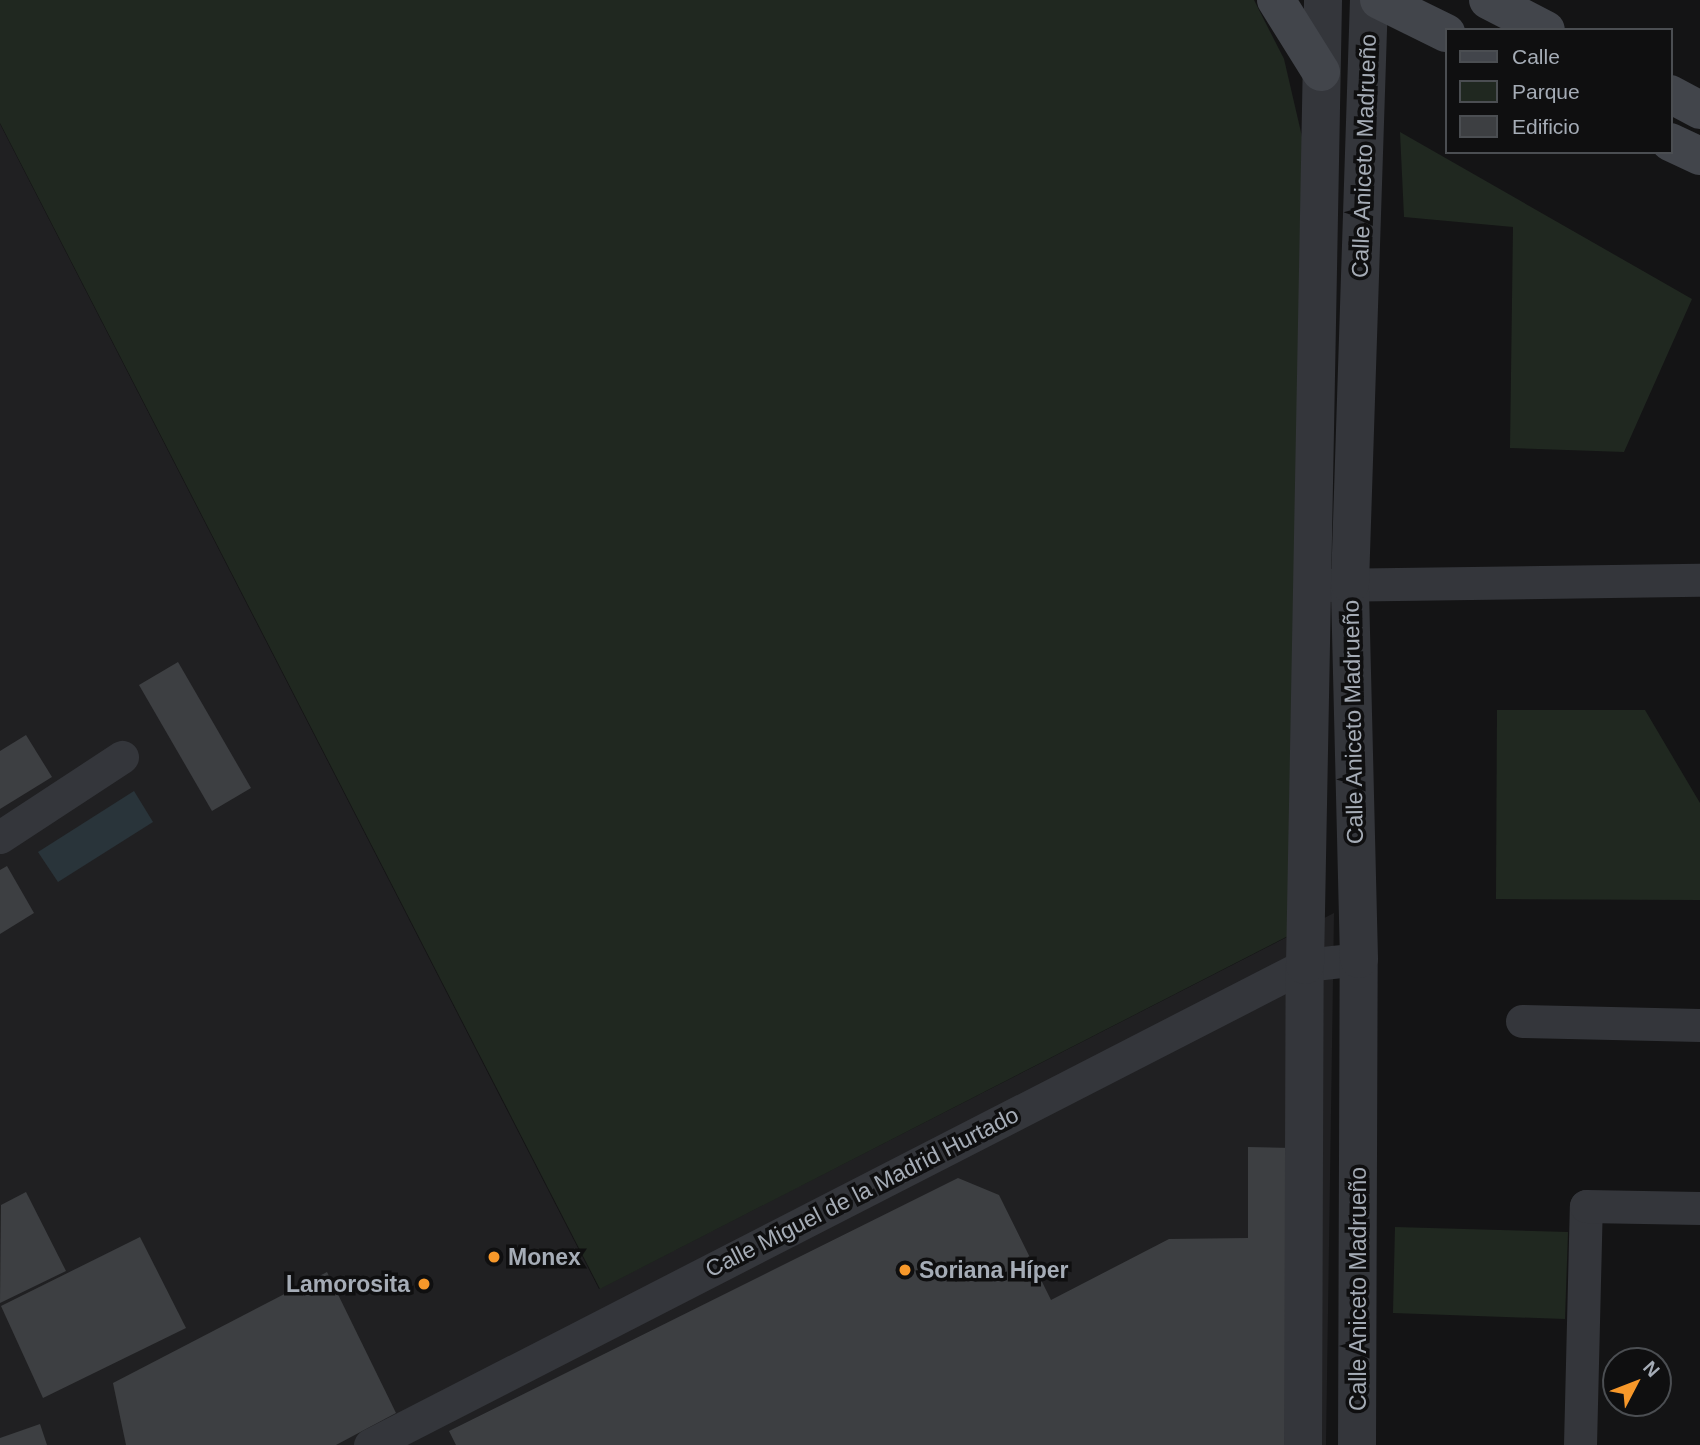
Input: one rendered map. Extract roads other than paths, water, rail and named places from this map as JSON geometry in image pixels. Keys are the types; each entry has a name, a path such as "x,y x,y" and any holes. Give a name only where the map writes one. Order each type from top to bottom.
{"main road":[{"path":"1276,0 1321,72"},
{"path":"1379,0 1444,32"},
{"path":"1488,0 1542,28"},
{"path":"1672,95 1700,110"},
{"path":"1672,143 1700,156"}],"street":[{"name":"Calle Aniceto Madrueño","path":"1323,0 1321,72 1331,584 1359,959 1357,1445"},
{"name":"Calle Aniceto Madrueño","path":"1303,1445 1305,965 1369,0"},
{"path":"1331,584 1700,580"},
{"path":"0,836 122,757"},
{"name":"Calle Miguel de la Madrid Hurtado","path":"370,1445 1305,965 1359,959"},
{"path":"1522,1021 1700,1025"},
{"path":"1580,1445 1586,1206 1700,1208"}],"place":[{"name":"Monex","path":"494,1257"},
{"name":"Soriana Híper","path":"905,1270"},
{"name":"Lamorosita","path":"424,1284"}]}
